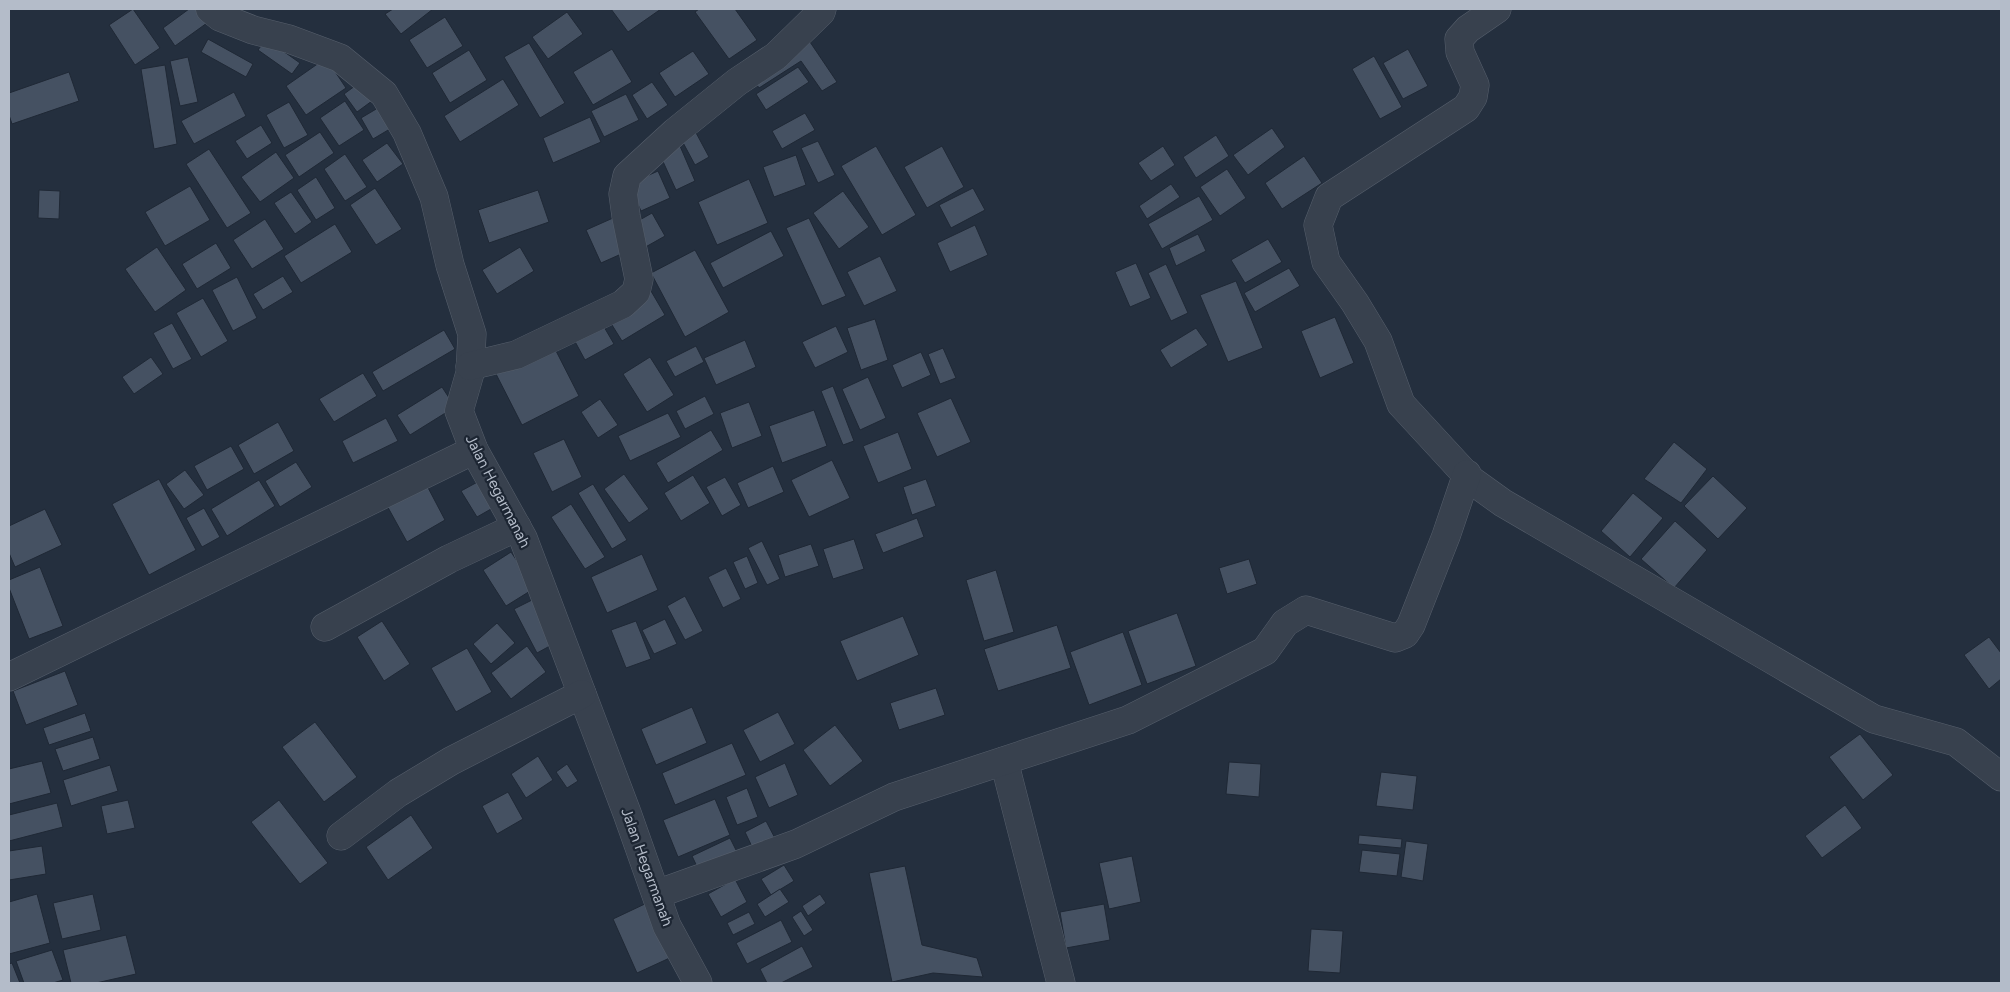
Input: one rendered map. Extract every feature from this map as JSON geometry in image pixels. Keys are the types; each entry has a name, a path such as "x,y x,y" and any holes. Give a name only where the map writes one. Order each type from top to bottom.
{"street":[{"name":"Jalan Hegarmanah","path":"210,9 220,17 253,30 289,39 340,58 384,94 407,133 434,197 450,264 472,334 470,366 460,411 474,450 523,538 657,894 667,926 698,983"},
{"path":"470,366 516,355 623,304 636,292 640,279 623,194 627,176 737,82 776,56 820,14 822,9"},
{"path":"1497,9 1468,29 1459,39 1460,52 1475,85 1473,97 1466,108 1329,197 1318,225 1326,262 1355,303 1378,342 1401,404 1472,480 1503,503 1874,719 1956,742 2001,777"},
{"path":"9,677 474,450"},
{"path":"657,894 796,844 894,798 1128,720 1265,652 1285,623 1306,610 1395,638 1406,634 1434,568 1467,474"},
{"path":"326,627 449,559 516,527"},
{"path":"341,836 398,793 451,761 582,694"},
{"path":"1004,761 1061,983"}],"building":[{"path":"133,9 160,48 135,65 109,25"},
{"path":"189,9 196,9 207,23 175,46 163,28"},
{"path":"393,9 433,9 401,34 385,14"},
{"path":"611,9 661,9 628,32"},
{"path":"699,9 735,9 757,40 729,59 695,12"},
{"path":"567,12 583,34 548,59 532,37"},
{"path":"445,17 463,46 427,68 409,40"},
{"path":"208,39 253,64 246,77 201,52"},
{"path":"266,39 300,63 292,74 258,50"},
{"path":"808,39 837,82 822,91 801,61 759,88 752,77"},
{"path":"529,43 565,103 540,118 504,57"},
{"path":"612,49 632,82 593,105 573,72"},
{"path":"1408,49 1428,86 1403,99 1383,63"},
{"path":"469,50 487,80 450,103 432,73"},
{"path":"693,51 709,74 675,97 659,73"},
{"path":"1374,56 1402,107 1380,119 1352,69"},
{"path":"188,57 198,102 180,106 170,61"},
{"path":"326,58 346,88 306,115 286,86"},
{"path":"165,65 177,144 154,149 141,69"},
{"path":"798,67 809,82 766,110 756,94"},
{"path":"69,72 79,101 12,124 9,115 9,93"},
{"path":"503,79 519,105 460,142 444,116"},
{"path":"363,80 376,98 357,112 344,94"},
{"path":"652,82 668,105 647,119 632,95"},
{"path":"234,92 246,116 194,144 181,121"},
{"path":"626,94 639,120 604,137 591,111"},
{"path":"345,101 364,130 339,146 320,118"},
{"path":"289,102 308,135 284,148 266,115"},
{"path":"388,102 400,123 373,139 361,118"},
{"path":"805,113 815,130 782,149 772,131"},
{"path":"590,117 601,142 553,163 543,138"},
{"path":"261,125 272,143 247,159 235,141"},
{"path":"1272,128 1285,147 1248,175 1233,155"},
{"path":"694,129 709,157 695,165 680,137"},
{"path":"320,132 334,153 299,177 285,155"},
{"path":"1216,135 1229,156 1196,178 1183,157"},
{"path":"818,141 835,175 818,183 801,148"},
{"path":"387,143 403,164 377,182 362,160"},
{"path":"680,146 695,181 676,190 660,155"},
{"path":"876,146 916,215 882,235 841,166"},
{"path":"942,146 964,187 927,208 904,167"},
{"path":"1163,146 1175,165 1151,181 1138,163"},
{"path":"209,149 251,213 227,228 186,164"},
{"path":"276,152 294,178 260,202 241,177"},
{"path":"345,154 367,187 345,201 324,169"},
{"path":"796,155 806,185 774,197 763,167"},
{"path":"1304,156 1322,183 1282,209 1265,183"},
{"path":"1227,169 1246,198 1220,216 1200,187"},
{"path":"658,171 670,198 641,211 629,184"},
{"path":"316,177 335,208 316,220 297,190"},
{"path":"749,179 768,223 717,245 698,202"},
{"path":"1171,184 1180,197 1147,219 1139,206"},
{"path":"190,186 210,220 165,246 145,212"},
{"path":"375,188 402,229 376,245 350,205"},
{"path":"973,188 985,210 951,228 939,205"},
{"path":"39,190 60,191 59,219 38,218"},
{"path":"538,190 549,222 489,243 478,210"},
{"path":"843,191 869,227 839,249 813,213"},
{"path":"291,192 312,222 295,234 274,203"},
{"path":"1199,196 1213,220 1162,249 1148,224"},
{"path":"652,213 665,236 642,249 629,226"},
{"path":"613,218 628,251 601,263 586,230"},
{"path":"809,218 846,296 822,306 786,228"},
{"path":"265,219 284,249 252,269 233,240"},
{"path":"335,224 352,252 301,283 284,256"},
{"path":"975,225 988,255 950,272 937,243"},
{"path":"771,231 784,256 723,288 710,263"},
{"path":"1198,234 1206,251 1176,266 1169,248"},
{"path":"1268,239 1282,262 1245,283 1231,260"},
{"path":"216,243 231,268 197,289 182,264"},
{"path":"157,247 186,290 155,312 125,269"},
{"path":"520,247 534,271 497,294 482,270"},
{"path":"695,250 729,312 685,337 651,273"},
{"path":"880,256 897,291 864,306 847,272"},
{"path":"1136,263 1151,298 1130,307 1115,272"},
{"path":"1166,264 1188,313 1171,321 1148,273"},
{"path":"1289,268 1300,286 1255,312 1244,293"},
{"path":"283,276 293,292 263,310 253,294"},
{"path":"237,277 257,318 233,331 212,290"},
{"path":"1236,281 1263,348 1228,362 1200,295"},
{"path":"651,291 665,315 622,341 607,317"},
{"path":"203,298 228,341 201,357 176,313"},
{"path":"1335,317 1354,363 1320,378 1301,331"},
{"path":"875,319 888,360 861,370 847,328"},
{"path":"600,320 614,344 585,360 572,336"},
{"path":"172,323 192,359 173,369 153,333"},
{"path":"836,326 848,352 815,368 802,342"},
{"path":"1196,328 1208,345 1171,368 1160,350"},
{"path":"444,330 455,349 383,391 372,372"},
{"path":"745,340 756,367 716,385 704,358"},
{"path":"552,343 579,396 522,425 495,372"},
{"path":"696,346 704,362 675,377 666,361"},
{"path":"943,348 956,378 940,384 928,354"},
{"path":"921,352 931,375 902,388 892,365"},
{"path":"151,357 163,374 134,394 122,377"},
{"path":"650,357 674,395 647,412 623,374"},
{"path":"363,373 377,396 334,422 319,399"},
{"path":"868,377 886,418 860,430 842,389"},
{"path":"833,386 854,441 843,445 821,391"},
{"path":"442,387 455,407 410,435 397,415"},
{"path":"705,396 714,414 685,429 676,411"},
{"path":"951,398 971,442 937,457 917,413"},
{"path":"600,399 618,425 598,438 581,412"},
{"path":"749,402 762,436 732,448 720,413"},
{"path":"814,410 827,446 782,463 769,426"},
{"path":"668,413 681,437 630,461 618,436"},
{"path":"386,418 398,441 353,463 342,441"},
{"path":"278,422 294,451 254,474 238,445"},
{"path":"711,430 723,450 668,483 656,463"},
{"path":"898,432 912,469 878,483 863,446"},
{"path":"564,439 582,477 552,492 533,453"},
{"path":"1674,442 1707,469 1681,503 1644,479"},
{"path":"231,446 244,469 207,490 194,466"},
{"path":"832,460 850,498 809,517 791,480"},
{"path":"296,462 312,487 280,507 265,481"},
{"path":"773,466 784,492 748,508 737,483"},
{"path":"185,470 204,495 184,509 166,484"},
{"path":"624,474 649,509 629,523 604,489"},
{"path":"693,475 710,503 681,521 664,493"},
{"path":"1713,476 1747,508 1718,539 1684,506"},
{"path":"725,477 741,505 722,516 706,487"},
{"path":"159,479 196,550 149,575 112,504"},
{"path":"483,479 498,505 477,517 461,491"},
{"path":"926,479 936,506 912,515 903,487"},
{"path":"259,480 275,506 227,536 211,509"},
{"path":"424,480 445,520 407,542 385,502"},
{"path":"593,484 627,540 612,549 578,493"},
{"path":"1633,493 1663,518 1630,557 1601,531"},
{"path":"571,504 605,557 585,569 551,517"},
{"path":"204,508 220,537 202,547 186,518"},
{"path":"45,509 62,545 15,567 9,553 9,526"},
{"path":"917,518 924,537 883,553 875,534"},
{"path":"1675,521 1707,550 1674,588 1641,559"},
{"path":"854,539 864,569 833,579 823,549"},
{"path":"762,541 780,579 767,585 748,548"},
{"path":"811,544 819,566 785,577 778,555"},
{"path":"511,552 535,588 506,606 483,570"},
{"path":"642,554 658,590 607,613 591,577"},
{"path":"747,556 758,583 745,589 733,562"},
{"path":"1249,559 1257,584 1227,594 1219,568"},
{"path":"40,567 63,626 29,639 9,588 9,580"},
{"path":"726,568 741,599 723,608 708,577"},
{"path":"996,570 1014,632 984,641 966,580"},
{"path":"685,596 703,631 685,640 667,606"},
{"path":"536,598 559,641 537,653 514,609"},
{"path":"1177,613 1196,666 1147,684 1128,631"},
{"path":"903,616 919,655 857,681 840,641"},
{"path":"665,619 677,644 654,654 642,630"},
{"path":"382,621 410,664 384,681 357,637"},
{"path":"636,621 651,659 626,668 611,630"},
{"path":"497,623 515,643 491,664 473,644"},
{"path":"1057,625 1071,668 998,691 984,649"},
{"path":"1123,632 1142,685 1089,705 1070,652"},
{"path":"1989,637 2001,653 2001,679 1989,689 1964,655"},
{"path":"527,646 546,672 511,699 491,673"},
{"path":"467,648 492,692 456,712 431,668"},
{"path":"65,671 78,705 26,725 13,691"},
{"path":"936,688 945,715 899,730 890,703"},
{"path":"692,707 707,743 656,765 641,729"},
{"path":"778,712 795,744 760,762 743,730"},
{"path":"85,713 91,731 49,745 43,728"},
{"path":"315,722 357,777 324,802 282,747"},
{"path":"835,725 863,761 830,786 803,750"},
{"path":"1860,734 1893,775 1863,800 1829,757"},
{"path":"93,737 100,759 63,771 55,749"},
{"path":"732,743 746,775 675,805 662,773"},
{"path":"538,756 553,780 526,798 511,774"},
{"path":"42,761 51,793 9,804 9,769"},
{"path":"1229,762 1261,764 1259,797 1226,794"},
{"path":"785,763 798,795 769,808 755,777"},
{"path":"567,764 578,781 567,788 556,772"},
{"path":"110,765 118,791 71,806 63,780"},
{"path":"1381,772 1417,776 1413,810 1376,806"},
{"path":"747,788 758,817 737,825 726,797"},
{"path":"508,792 523,819 497,834 482,806"},
{"path":"715,799 730,835 678,857 663,820"},
{"path":"128,800 135,828 107,834 101,806"},
{"path":"279,800 328,863 300,884 251,822"},
{"path":"57,803 63,827 9,841 9,815"},
{"path":"1845,805 1862,828 1822,858 1805,836"},
{"path":"411,815 433,848 388,880 366,847"},
{"path":"766,821 778,844 756,855 745,832"},
{"path":"1359,835 1402,839 1401,848 1358,844"},
{"path":"730,838 740,858 702,877 692,856"},
{"path":"1406,841 1428,844 1423,881 1401,877"},
{"path":"42,846 46,874 9,880 9,851"},
{"path":"1362,850 1400,854 1397,876 1359,872"},
{"path":"1132,856 1141,902 1109,909 1099,863"},
{"path":"784,865 794,881 771,895 761,879"},
{"path":"905,866 922,945 977,958 983,977 933,973 892,982 869,873"},
{"path":"735,879 747,902 721,917 708,894"},
{"path":"780,889 789,902 765,917 757,904"},
{"path":"37,894 50,943 9,954 9,902"},
{"path":"93,894 101,930 62,939 53,903"},
{"path":"820,894 826,903 808,916 802,906"},
{"path":"649,902 674,956 637,973 613,919"},
{"path":"1104,904 1110,940 1066,948 1060,912"},
{"path":"801,911 813,930 804,936 792,917"},
{"path":"749,912 755,924 733,935 727,923"},
{"path":"781,920 792,942 747,964 736,943"},
{"path":"1311,929 1343,931 1340,973 1308,971"},
{"path":"126,935 136,974 96,983 71,983 63,950"},
{"path":"802,946 813,967 781,983 767,983 760,969"},
{"path":"52,950 63,980 53,983 24,983 16,961"},
{"path":"12,963 20,983 9,983 9,964"}]}
